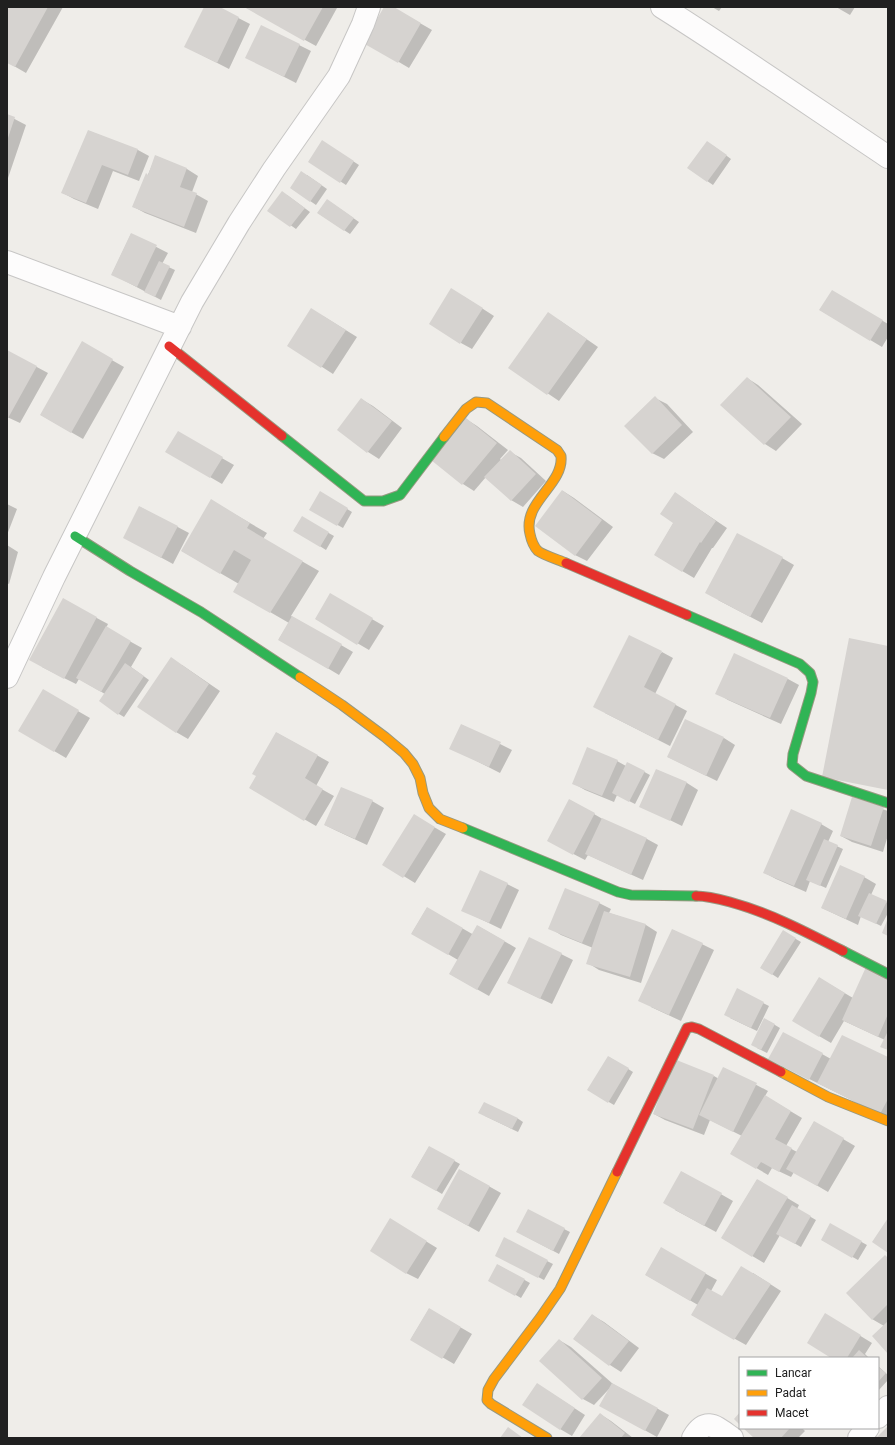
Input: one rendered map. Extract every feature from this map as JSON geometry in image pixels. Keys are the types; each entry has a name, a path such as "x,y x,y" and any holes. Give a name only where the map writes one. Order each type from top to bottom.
{"street":[{"path":"7,677 51,584 192,302 239,223 288,148 340,76 369,7"},
{"path":"662,7 717,42 888,157"},
{"path":"7,262 180,327"},
{"path":"169,346 364,501 382,502 391,500 400,495 466,409 476,402 487,402 556,449 561,457 561,465 556,475 530,514 528,530 531,542 538,551 800,664 810,673 812,682 811,693 793,754 792,764 797,770 806,776 888,803"},
{"path":"75,536 130,571 201,612 342,705 385,737 404,753 413,764 420,778 429,808 440,819 618,892 631,895 706,896 751,908 786,922 888,974"},
{"path":"547,1438 491,1404 487,1400 490,1384 560,1289 682,1035 687,1028 692,1027 699,1029 828,1097 888,1121"},
{"path":"879,1416 888,1407"},
{"path":"693,1438 698,1430 704,1425 710,1425 732,1438"},
{"path":"859,1438 867,1429"}],"building":[{"path":"7,7 48,7 15,67 7,63"},
{"path":"204,7 220,7 239,17 217,63 184,47"},
{"path":"244,7 323,7 304,41"},
{"path":"384,7 394,7 421,23 398,63 363,43"},
{"path":"261,25 300,44 284,77 245,58"},
{"path":"7,114 15,117 7,141"},
{"path":"88,130 138,149 128,175 102,165 86,203 61,193"},
{"path":"322,140 354,161 340,183 308,162"},
{"path":"707,141 727,155 707,182 687,168"},
{"path":"155,155 187,168 180,187 197,193 184,227 132,207 146,173 148,175"},
{"path":"301,171 322,185 310,202 290,188"},
{"path":"282,191 305,208 290,227 267,211"},
{"path":"327,199 354,218 344,231 317,213"},
{"path":"131,233 157,245 137,287 111,275"},
{"path":"159,261 170,266 155,297 144,292"},
{"path":"451,288 483,308 460,344 429,324"},
{"path":"832,290 883,320 870,341 819,310"},
{"path":"311,308 346,330 321,368 287,346"},
{"path":"548,312 587,339 547,395 508,368"},
{"path":"82,341 113,359 71,433 40,415"},
{"path":"7,350 37,366 7,420"},
{"path":"747,377 791,417 764,445 720,405"},
{"path":"655,396 682,425 652,454 624,426"},
{"path":"361,398 392,421 367,453 337,430"},
{"path":"466,418 497,443 462,485 431,460"},
{"path":"178,431 223,457 210,478 165,452"},
{"path":"510,450 536,474 511,501 484,477"},
{"path":"562,490 602,520 575,556 535,526"},
{"path":"320,491 348,508 337,526 309,510"},
{"path":"675,492 716,521 701,543 700,542 682,572 654,555 673,523 660,514"},
{"path":"211,499 250,523 247,528 303,561 270,613 233,592 251,560 234,550 220,574 181,551"},
{"path":"139,506 178,526 161,558 123,538"},
{"path":"302,516 329,532 320,547 293,531"},
{"path":"737,533 783,557 750,617 705,593"},
{"path":"330,593 373,618 357,645 315,619"},
{"path":"63,598 97,617 64,679 29,660"},
{"path":"292,616 342,644 328,669 278,640"},
{"path":"106,626 131,641 101,692 76,678"},
{"path":"629,635 662,651 644,687 676,704 658,740 593,707"},
{"path":"849,638 888,646 888,790 822,777"},
{"path":"734,653 788,678 770,718 715,694"},
{"path":"171,657 209,684 176,733 137,707"},
{"path":"125,663 144,676 118,715 99,701"},
{"path":"43,689 79,710 54,752 18,731"},
{"path":"685,719 724,737 706,776 667,757"},
{"path":"461,724 501,742 489,767 449,749"},
{"path":"276,732 318,755 305,778 323,789 304,821 249,788 256,776 252,774"},
{"path":"587,747 618,760 602,796 572,784"},
{"path":"627,762 645,771 629,802 612,793"},
{"path":"656,769 687,782 670,821 639,807"},
{"path":"341,787 373,800 355,839 324,825"},
{"path":"852,797 884,807 871,846 840,836"},
{"path":"569,799 595,813 573,855 547,841"},
{"path":"791,809 822,823 794,886 763,873"},
{"path":"414,814 435,827 403,878 382,865"},
{"path":"602,818 647,838 631,875 585,854"},
{"path":"824,839 838,845 820,886 806,880"},
{"path":"840,865 865,876 846,919 821,908"},
{"path":"480,870 508,883 489,923 461,911"},
{"path":"565,888 600,902 582,943 548,929"},
{"path":"869,893 887,901 876,924 858,916"},
{"path":"427,907 463,928 448,955 411,934"},
{"path":"604,911 646,924 630,977 586,964"},
{"path":"888,918 888,936 882,933"},
{"path":"477,925 505,941 477,990 449,974"},
{"path":"672,929 703,943 669,1015 638,1001"},
{"path":"783,930 796,938 772,975 760,968"},
{"path":"529,937 562,953 540,999 507,983"},
{"path":"866,967 888,977 888,1014 878,1037 842,1020"},
{"path":"819,977 845,993 819,1037 792,1021"},
{"path":"737,988 764,1002 751,1028 724,1015"},
{"path":"764,1018 775,1024 761,1050 751,1045"},
{"path":"888,1031 888,1050 880,1047"},
{"path":"783,1032 823,1053 809,1080 768,1059"},
{"path":"842,1035 888,1057 888,1099 880,1114 817,1083"},
{"path":"608,1056 629,1068 608,1103 587,1090"},
{"path":"674,1059 714,1075 693,1129 653,1114"},
{"path":"723,1067 757,1083 733,1132 699,1115"},
{"path":"765,1095 791,1111 775,1139 792,1148 779,1172 761,1162 756,1169 730,1154"},
{"path":"484,1102 518,1118 512,1129 478,1113"},
{"path":"814,1121 844,1138 817,1186 786,1169"},
{"path":"429,1146 455,1160 436,1191 411,1177"},
{"path":"459,1169 490,1186 468,1226 437,1209"},
{"path":"681,1171 722,1193 704,1226 663,1203"},
{"path":"757,1179 788,1197 752,1257 721,1238"},
{"path":"792,1205 811,1216 795,1244 776,1234"},
{"path":"528,1209 565,1228 553,1251 516,1232"},
{"path":"390,1218 427,1241 406,1274 370,1251"},
{"path":"888,1218 888,1253 872,1242"},
{"path":"830,1223 862,1241 852,1258 821,1240"},
{"path":"504,1237 548,1260 538,1278 495,1256"},
{"path":"661,1247 706,1273 690,1301 645,1275"},
{"path":"885,1255 888,1258 888,1304 872,1320 846,1293"},
{"path":"497,1264 525,1279 515,1296 488,1281"},
{"path":"741,1266 771,1284 734,1340 691,1315 707,1288 722,1296"},
{"path":"429,1308 461,1327 442,1359 410,1340"},
{"path":"825,1313 861,1335 848,1357 829,1357 807,1343"},
{"path":"592,1314 629,1341 609,1366 573,1339"},
{"path":"888,1321 888,1354 872,1336"},
{"path":"559,1339 602,1378 582,1400 539,1361"},
{"path":"859,1350 867,1357 853,1357"},
{"path":"879,1368 886,1373 879,1381"},
{"path":"537,1383 575,1408 560,1430 522,1405"},
{"path":"612,1383 658,1408 645,1431 599,1406"},
{"path":"600,1413 625,1433 621,1438 579,1438"},
{"path":"739,1413 739,1424 734,1419"},
{"path":"888,1426 888,1438 872,1438 875,1435 877,1437"},
{"path":"508,1427 523,1438 500,1438"},
{"path":"744,1429 789,1429 781,1438 754,1438"}],"traffic: fast":[{"path":"282,436 364,501 383,501 400,495 444,437"},
{"path":"75,536 130,571 201,612 300,677"},
{"path":"687,615 800,664 810,673 813,682 811,693 793,754 792,765 806,776 888,803"},
{"path":"463,828 618,892 631,895 696,896"},
{"path":"843,951 888,974"}],"traffic: slow":[{"path":"444,437 466,409 476,402 487,403 557,450 561,456 560,466 556,476 532,512 529,523 530,534 538,551 566,563"},
{"path":"300,677 342,705 404,753 413,764 420,778 423,793 429,808 440,819 463,828"},
{"path":"781,1072 828,1097 888,1121"},
{"path":"547,1438 491,1404 487,1400 488,1390 494,1379 560,1289 617,1172"}],"traffic: jam":[{"path":"169,346 282,436"},
{"path":"566,563 687,615"},
{"path":"696,896 709,897 745,906 788,924 843,951"},
{"path":"617,1172 687,1028 692,1027 699,1029 781,1072"}]}
